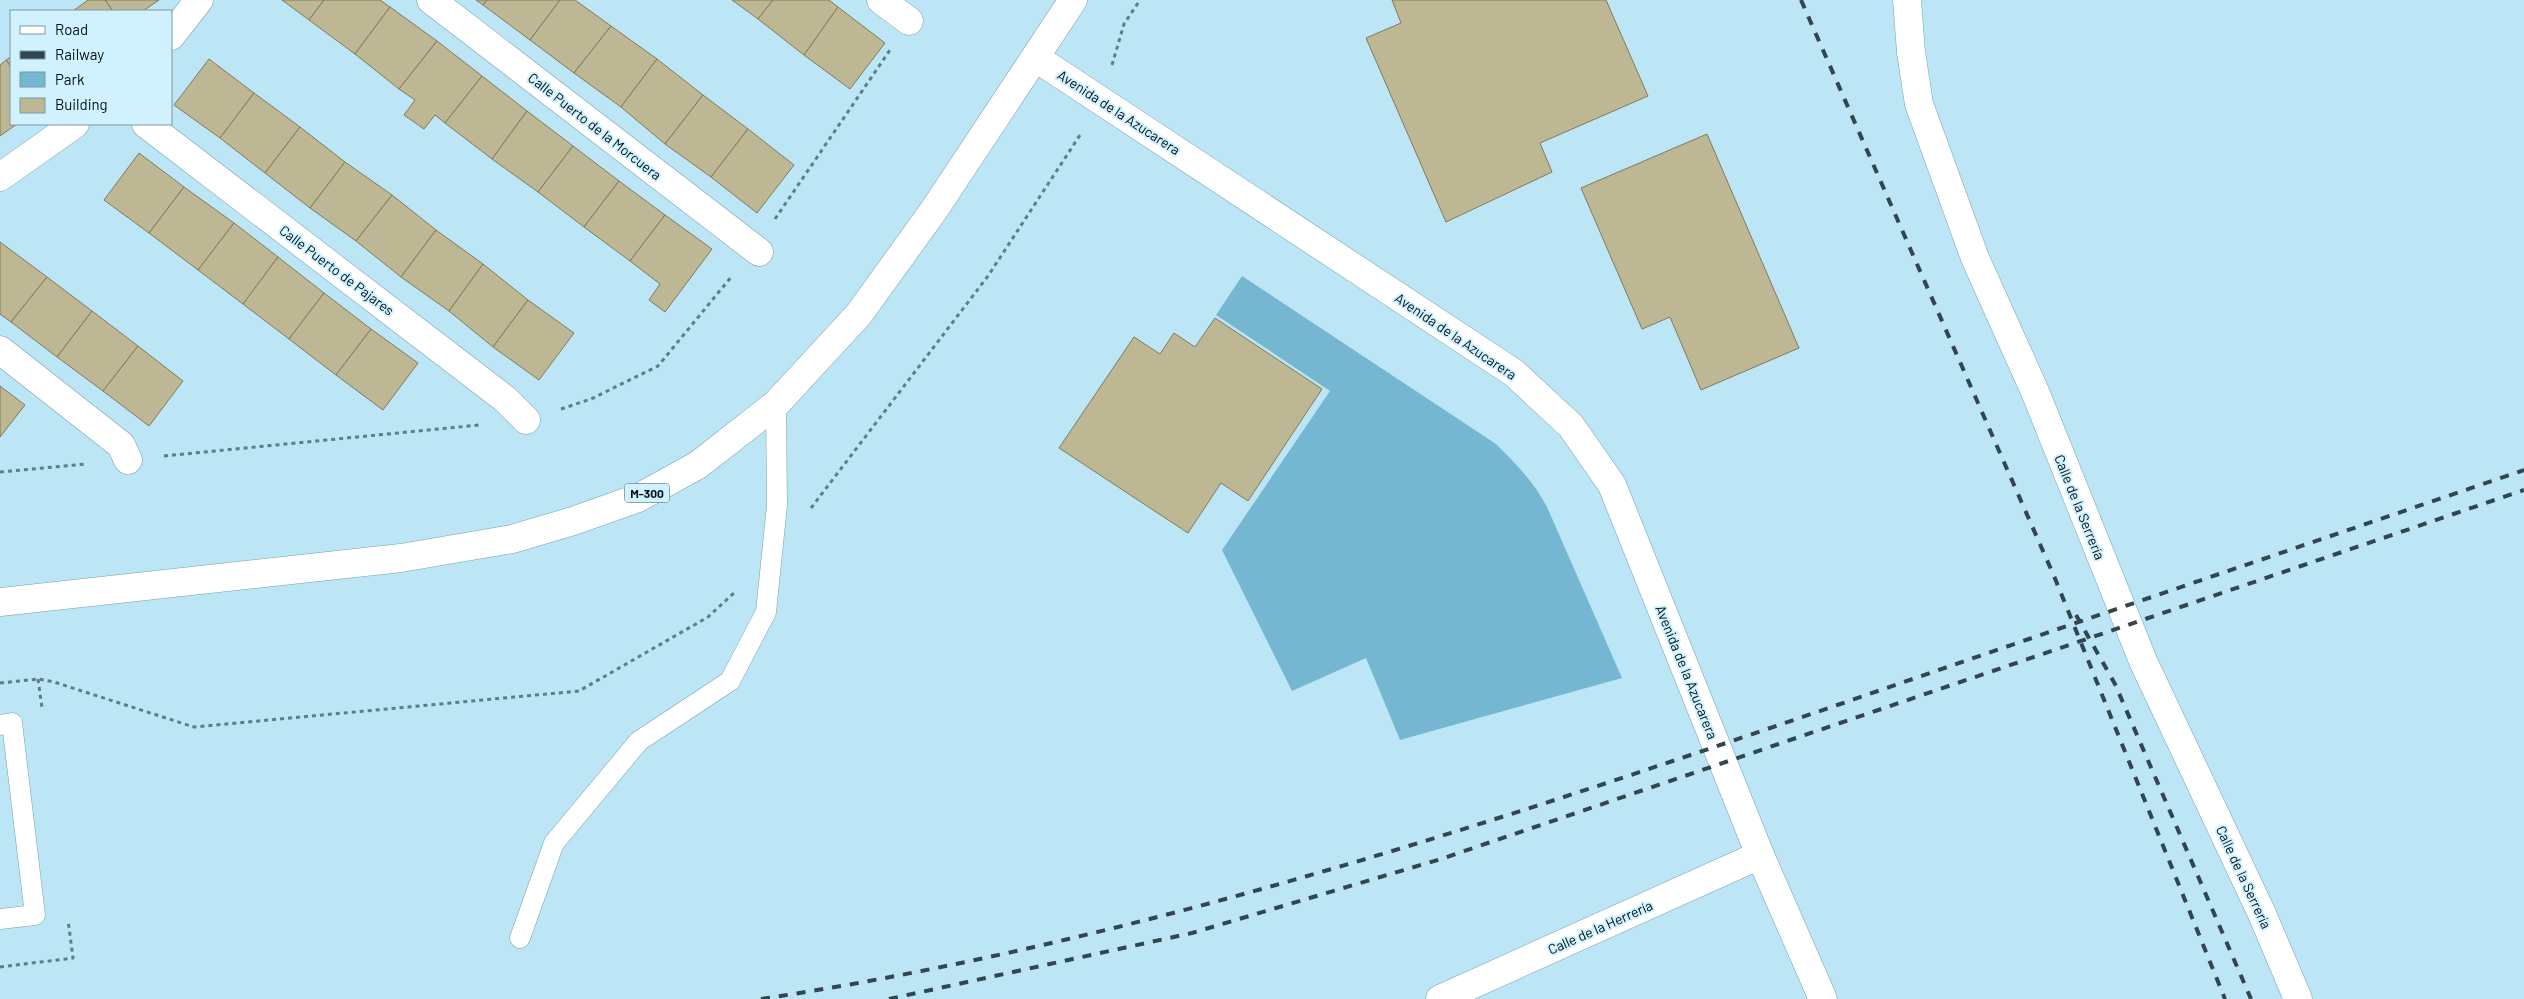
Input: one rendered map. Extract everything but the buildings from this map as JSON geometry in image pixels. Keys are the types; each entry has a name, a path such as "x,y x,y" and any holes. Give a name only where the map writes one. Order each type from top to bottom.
{"street":[{"path":"172,35 199,0"},
{"name":"Calle Puerto de la Morcuera","path":"431,0 757,251"},
{"path":"881,0 909,21"},
{"name":"M-300","path":"0,602 362,563 512,539 573,521 638,498 698,465 776,404 858,314 934,210 1073,0"},
{"name":"Calle de la Serrería","path":"1907,0 1911,52 1919,104 1975,258 2036,394 2143,661 2262,914 2298,999"},
{"name":"Avenida de la Azucarera","path":"1036,58 1514,373 1571,426 1612,486 1760,855 1823,999"},
{"path":"0,177 74,125"},
{"name":"Calle Puerto de Pajares","path":"147,125 505,399 526,420"},
{"path":"0,350 120,445 128,460"},
{"name":"Calle de la Herrería","path":"1440,999 1760,855"}],"lane":[{"path":"520,938 554,843 640,741 730,681 766,612 777,506 776,404"},
{"path":"0,724 12,723 35,915 0,919"}],"path":[{"path":"0,472 526,420 591,399 658,366 757,251 909,21"},
{"path":"0,683 38,678"},
{"path":"0,967 73,958"}],"green space":[{"path":"1242,276 1496,444 1511,459 1530,481 1547,507 1622,678 1400,740 1366,658 1292,691 1222,550 1330,391 1216,315"}],"railway":[{"path":"1801,0 2054,576 2225,999"},
{"path":"761,999 900,975 1038,946 1176,912 1312,875 1447,834 1716,747 2524,470"},
{"path":"889,999 1192,933 1441,859 2524,490"},
{"path":"2076,615 2115,684 2251,999"}]}
